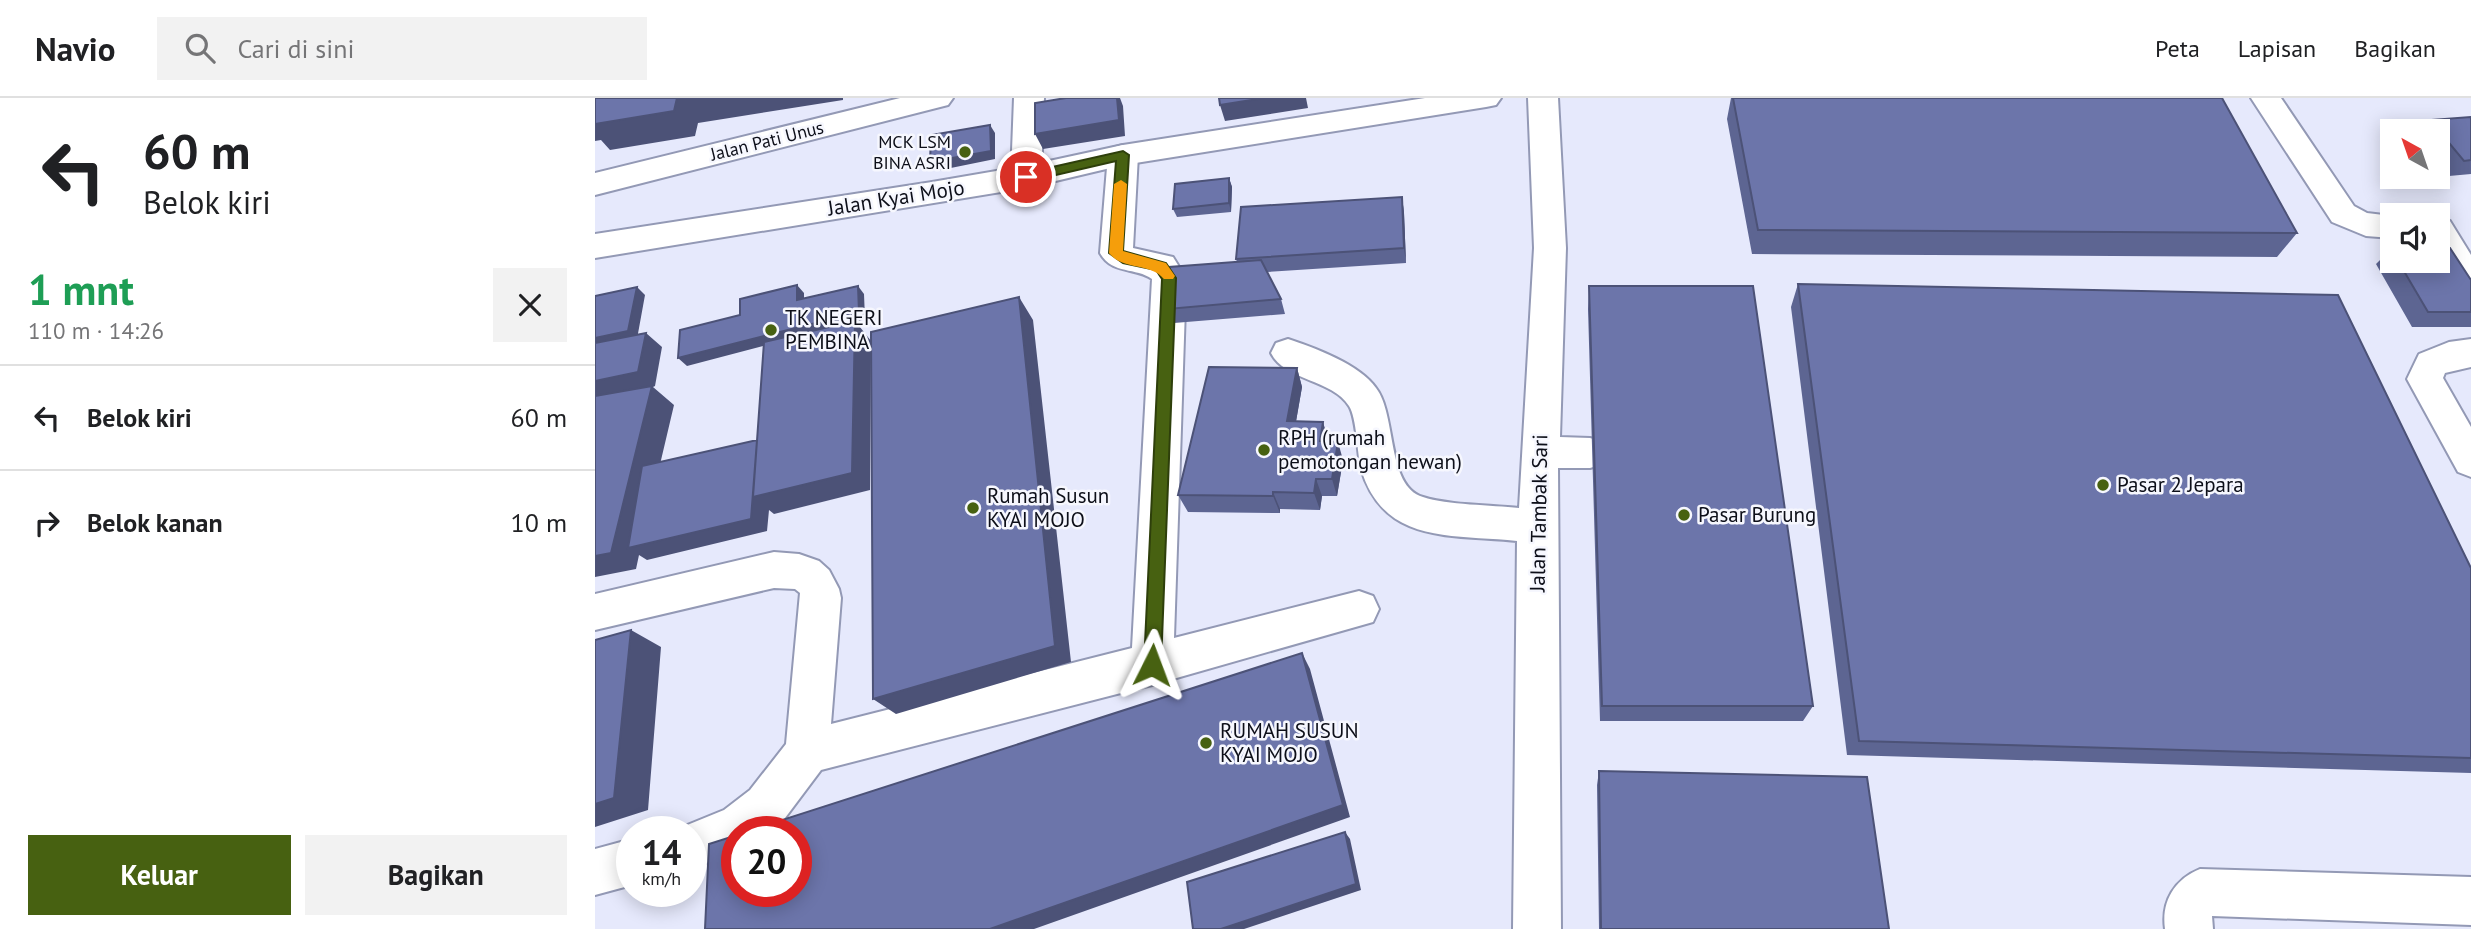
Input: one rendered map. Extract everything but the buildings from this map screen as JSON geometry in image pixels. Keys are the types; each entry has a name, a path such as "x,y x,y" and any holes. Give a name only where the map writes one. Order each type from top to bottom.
{"street":[{"name":"Jalan Pati Unus","path":"595,184 888,104 938,98"},
{"path":"1026,177 1029,98"},
{"name":"Jalan Kyai Mojo","path":"595,246 1026,177 1123,155 1486,98"},
{"name":"Jalan Tambak Sari","path":"1537,929 1537,527 1550,248 1543,98"},
{"path":"2266,98 2343,214 2354,222 2380,225"},
{"path":"1123,155 1116,253 1128,260 1161,266 1169,278 1152,665"},
{"path":"2450,229 2471,230"},
{"path":"2450,249 2471,283"},
{"path":"1288,353 1357,390 1367,402 1380,471 1388,491 1400,506 1415,513 1537,527"},
{"path":"2471,353 2449,356 2431,364 2425,379 2471,461"},
{"path":"1539,452 1590,453"},
{"path":"595,612 775,570 796,570 811,574 819,584 821,598 807,752 767,806 739,827 707,840"},
{"path":"807,752 1152,665 1359,609"},
{"path":"595,872 616,866"},
{"path":"2189,929 2187,919 2190,903 2200,892 2471,901"}],"slow traffic":[{"path":"1121,184 1116,253 1120,258 1161,266 1168,276"}],"place":[{"name":"MCK LSM BINA ASRI","path":"965,152"},
{"name":"TK NEGERI PEMBINA","path":"771,330"},
{"name":"RPH (rumah pemotongan hewan)","path":"1264,450"},
{"name":"Pasar 2 Jepara","path":"2103,485"},
{"name":"Rumah Susun KYAI MOJO","path":"973,508"},
{"name":"Pasar Burung","path":"1684,515"},
{"name":"RUMAH SUSUN KYAI MOJO","path":"1206,743"}],"route":[{"path":"1026,177 1123,155 1116,253 1120,258 1161,266 1167,271 1169,278 1152,665"}]}
